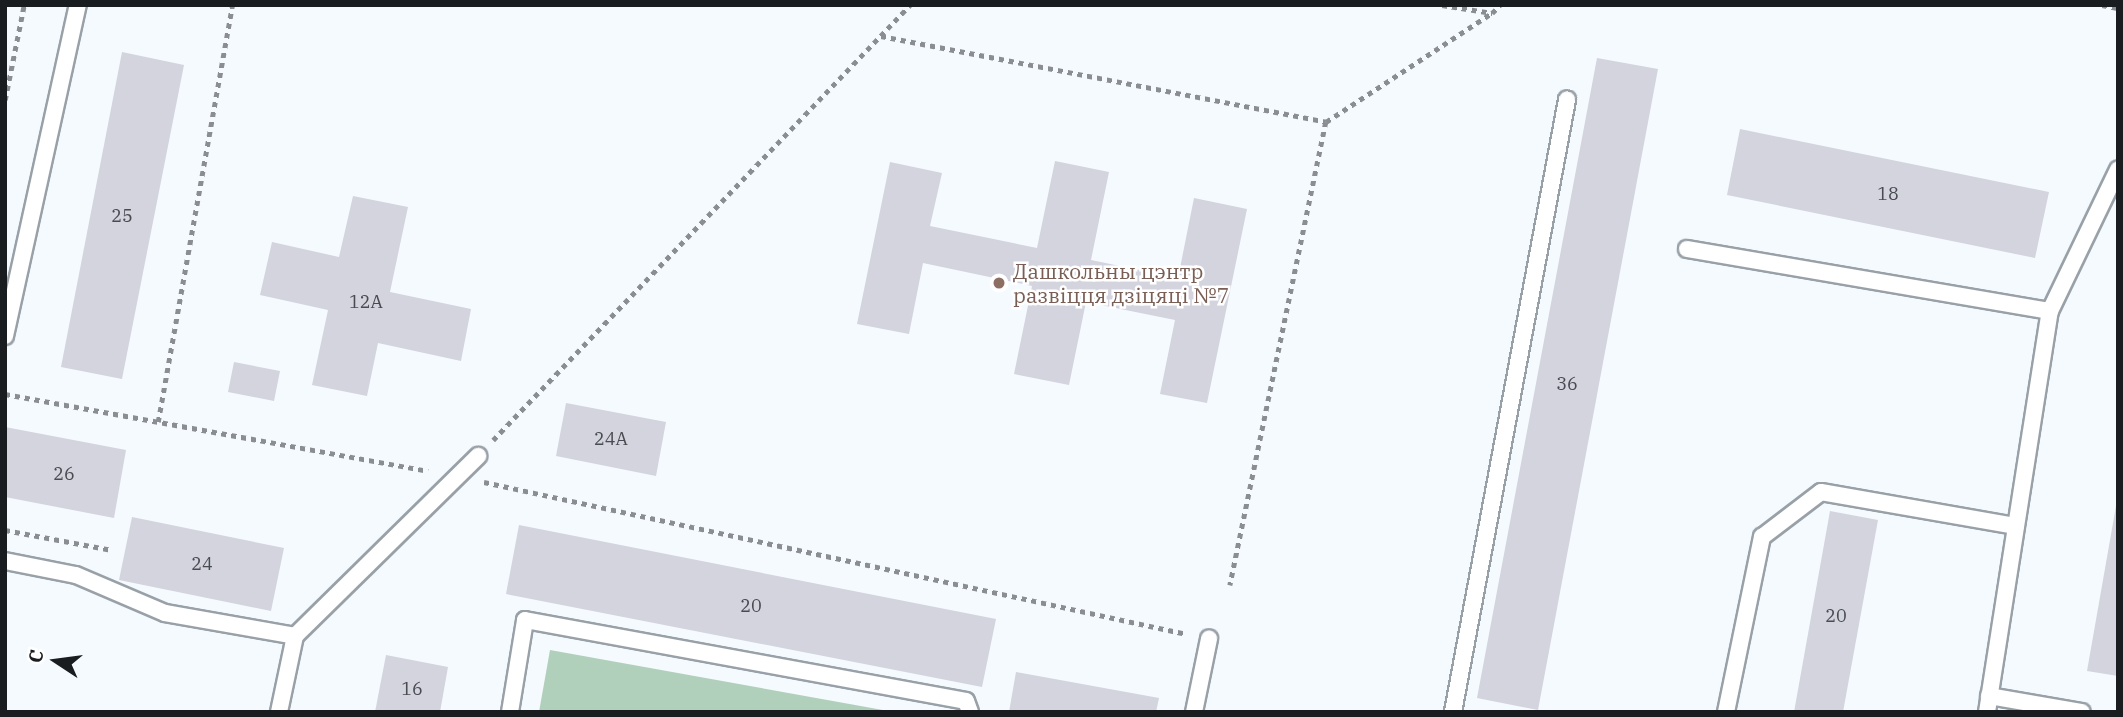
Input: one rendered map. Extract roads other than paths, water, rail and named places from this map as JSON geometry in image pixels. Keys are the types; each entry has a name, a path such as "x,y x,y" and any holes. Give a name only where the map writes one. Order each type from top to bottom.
{"lane":[{"path":"5,336 78,5"},
{"path":"1453,712 1567,100"},
{"path":"2082,712 1988,704 2050,311 2118,170"},
{"path":"1687,249 2050,311"},
{"path":"279,712 295,636 478,456"},
{"path":"1726,712 1762,537 1821,492 2016,526"},
{"path":"5,561 76,575 166,613 295,636"},
{"path":"510,712 525,620 966,701 970,712"},
{"path":"1194,712 1209,639"}],"place":[{"name":"Дашкольны цэнтр развіцця дзіцяці №7","path":"999,283"}]}
